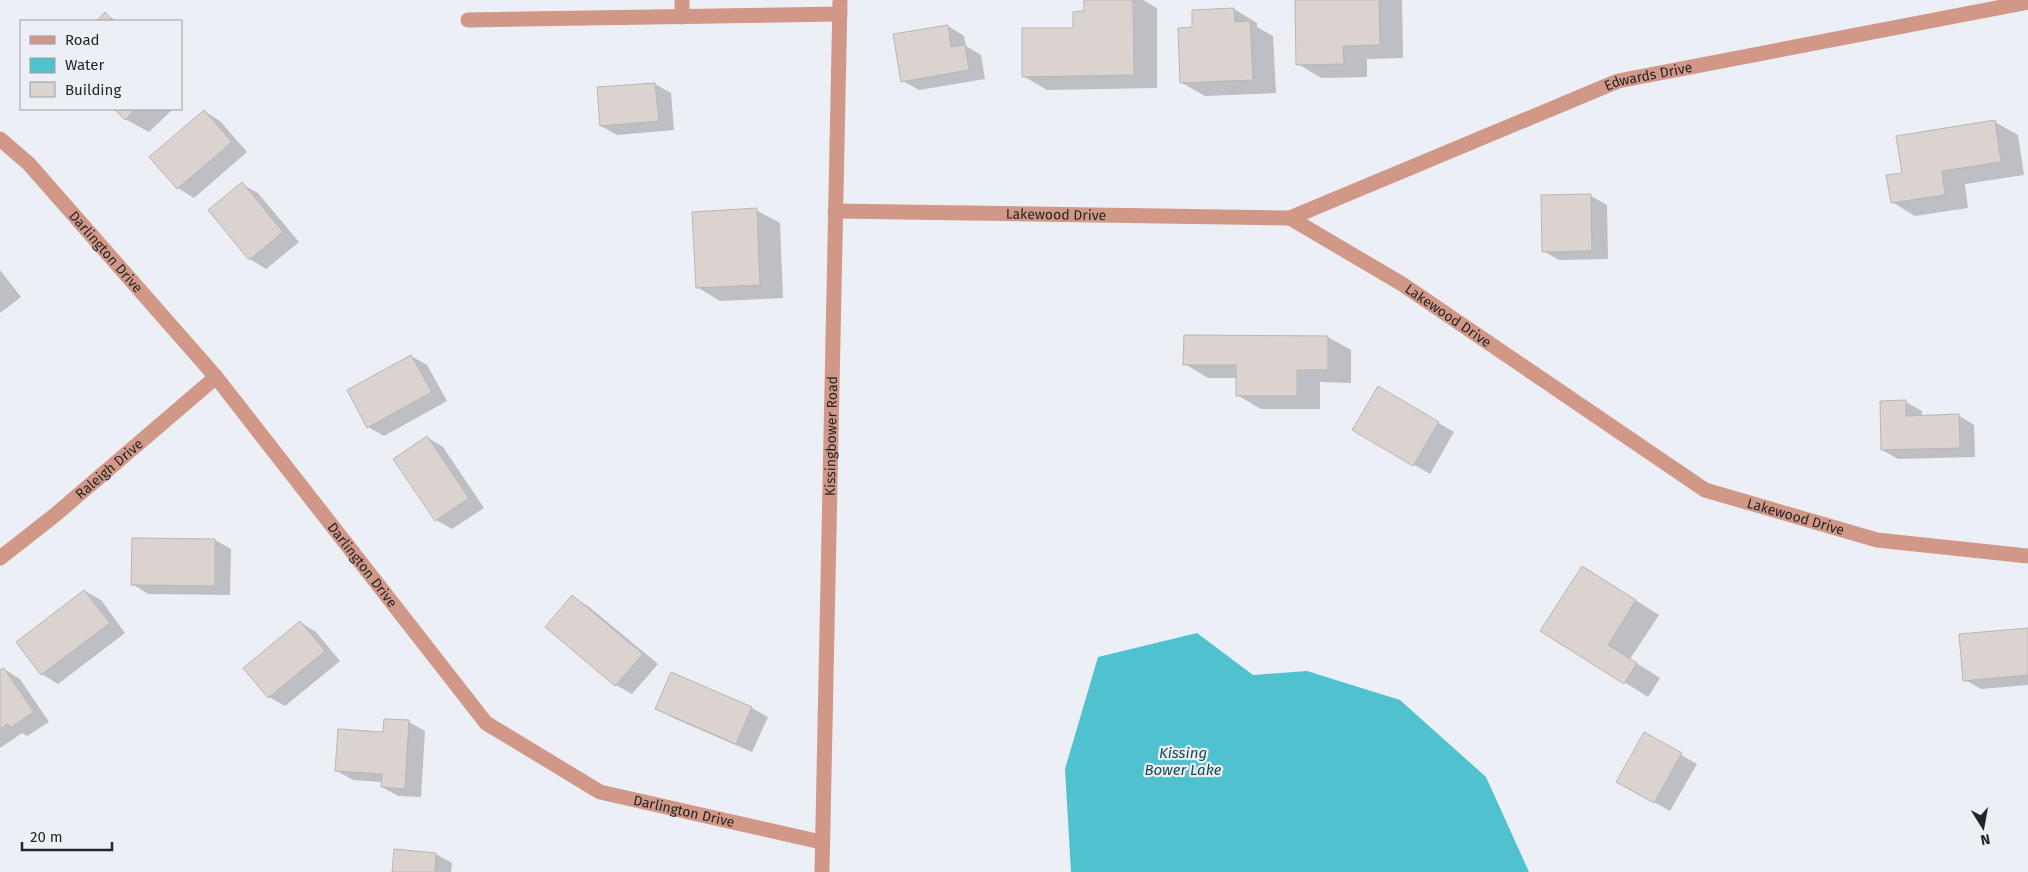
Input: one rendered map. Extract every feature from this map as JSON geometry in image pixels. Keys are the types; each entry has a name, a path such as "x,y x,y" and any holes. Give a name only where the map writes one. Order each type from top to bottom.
{"street":[{"path":"682,0 682,17"},
{"name":"Edwards Drive","path":"1290,218 1618,81 2028,2"},
{"path":"468,20 682,17 840,7"},
{"name":"Kissingbower Road","path":"822,872 821,842 840,7"},
{"name":"Darlington Drive","path":"0,139 28,164 216,377 486,723 600,792 821,842"},
{"name":"Lakewood Drive","path":"835,211 1290,218 1402,284 1705,490 1877,540 2028,556"},
{"name":"Raleigh Drive","path":"0,558 55,515 216,377"}],"water":[{"name":"Kissing Bower Lake","path":"1197,633 1253,675 1307,671 1400,700 1486,777 1529,872 1071,872 1065,769 1098,657"}],"building":[{"path":"1084,0 1133,0 1134,75 1022,77 1022,28 1073,28 1073,12 1084,11"},
{"path":"1295,0 1379,0 1380,45 1343,46 1344,64 1296,65"},
{"path":"1234,8 1235,22 1250,21 1253,80 1180,83 1178,28 1192,27 1192,10"},
{"path":"105,12 112,20 97,20"},
{"path":"948,25 951,47 965,45 969,70 901,82 893,34"},
{"path":"655,83 659,121 600,126 597,87"},
{"path":"115,110 135,110 125,120"},
{"path":"204,110 232,142 177,189 149,157"},
{"path":"1995,120 2001,162 1942,171 1945,195 1891,203 1886,175 1902,173 1896,136"},
{"path":"242,182 283,232 249,260 208,210"},
{"path":"1591,194 1592,251 1542,252 1541,195"},
{"path":"757,208 760,285 696,288 692,212"},
{"path":"1184,335 1328,336 1328,370 1297,370 1297,396 1236,396 1236,365 1183,365"},
{"path":"411,355 432,392 367,428 347,390"},
{"path":"1378,386 1439,422 1413,466 1352,430"},
{"path":"1906,400 1906,416 1959,414 1960,448 1881,450 1880,401"},
{"path":"427,436 469,498 435,521 393,459"},
{"path":"132,538 215,539 215,586 131,585"},
{"path":"1582,566 1636,600 1608,645 1637,663 1624,684 1540,631"},
{"path":"84,590 110,623 41,675 16,642"},
{"path":"572,595 643,654 615,686 545,627"},
{"path":"300,621 325,651 268,698 243,668"},
{"path":"2028,628 2028,675 1963,681 1959,634"},
{"path":"4,668 34,712 10,728 8,724 0,729 0,670"},
{"path":"671,672 752,707 736,744 655,709"},
{"path":"384,719 409,720 405,789 381,787 382,774 335,771 338,729 383,732"},
{"path":"1644,732 1682,753 1654,803 1616,782"},
{"path":"394,849 436,853 435,872 392,872"}]}
